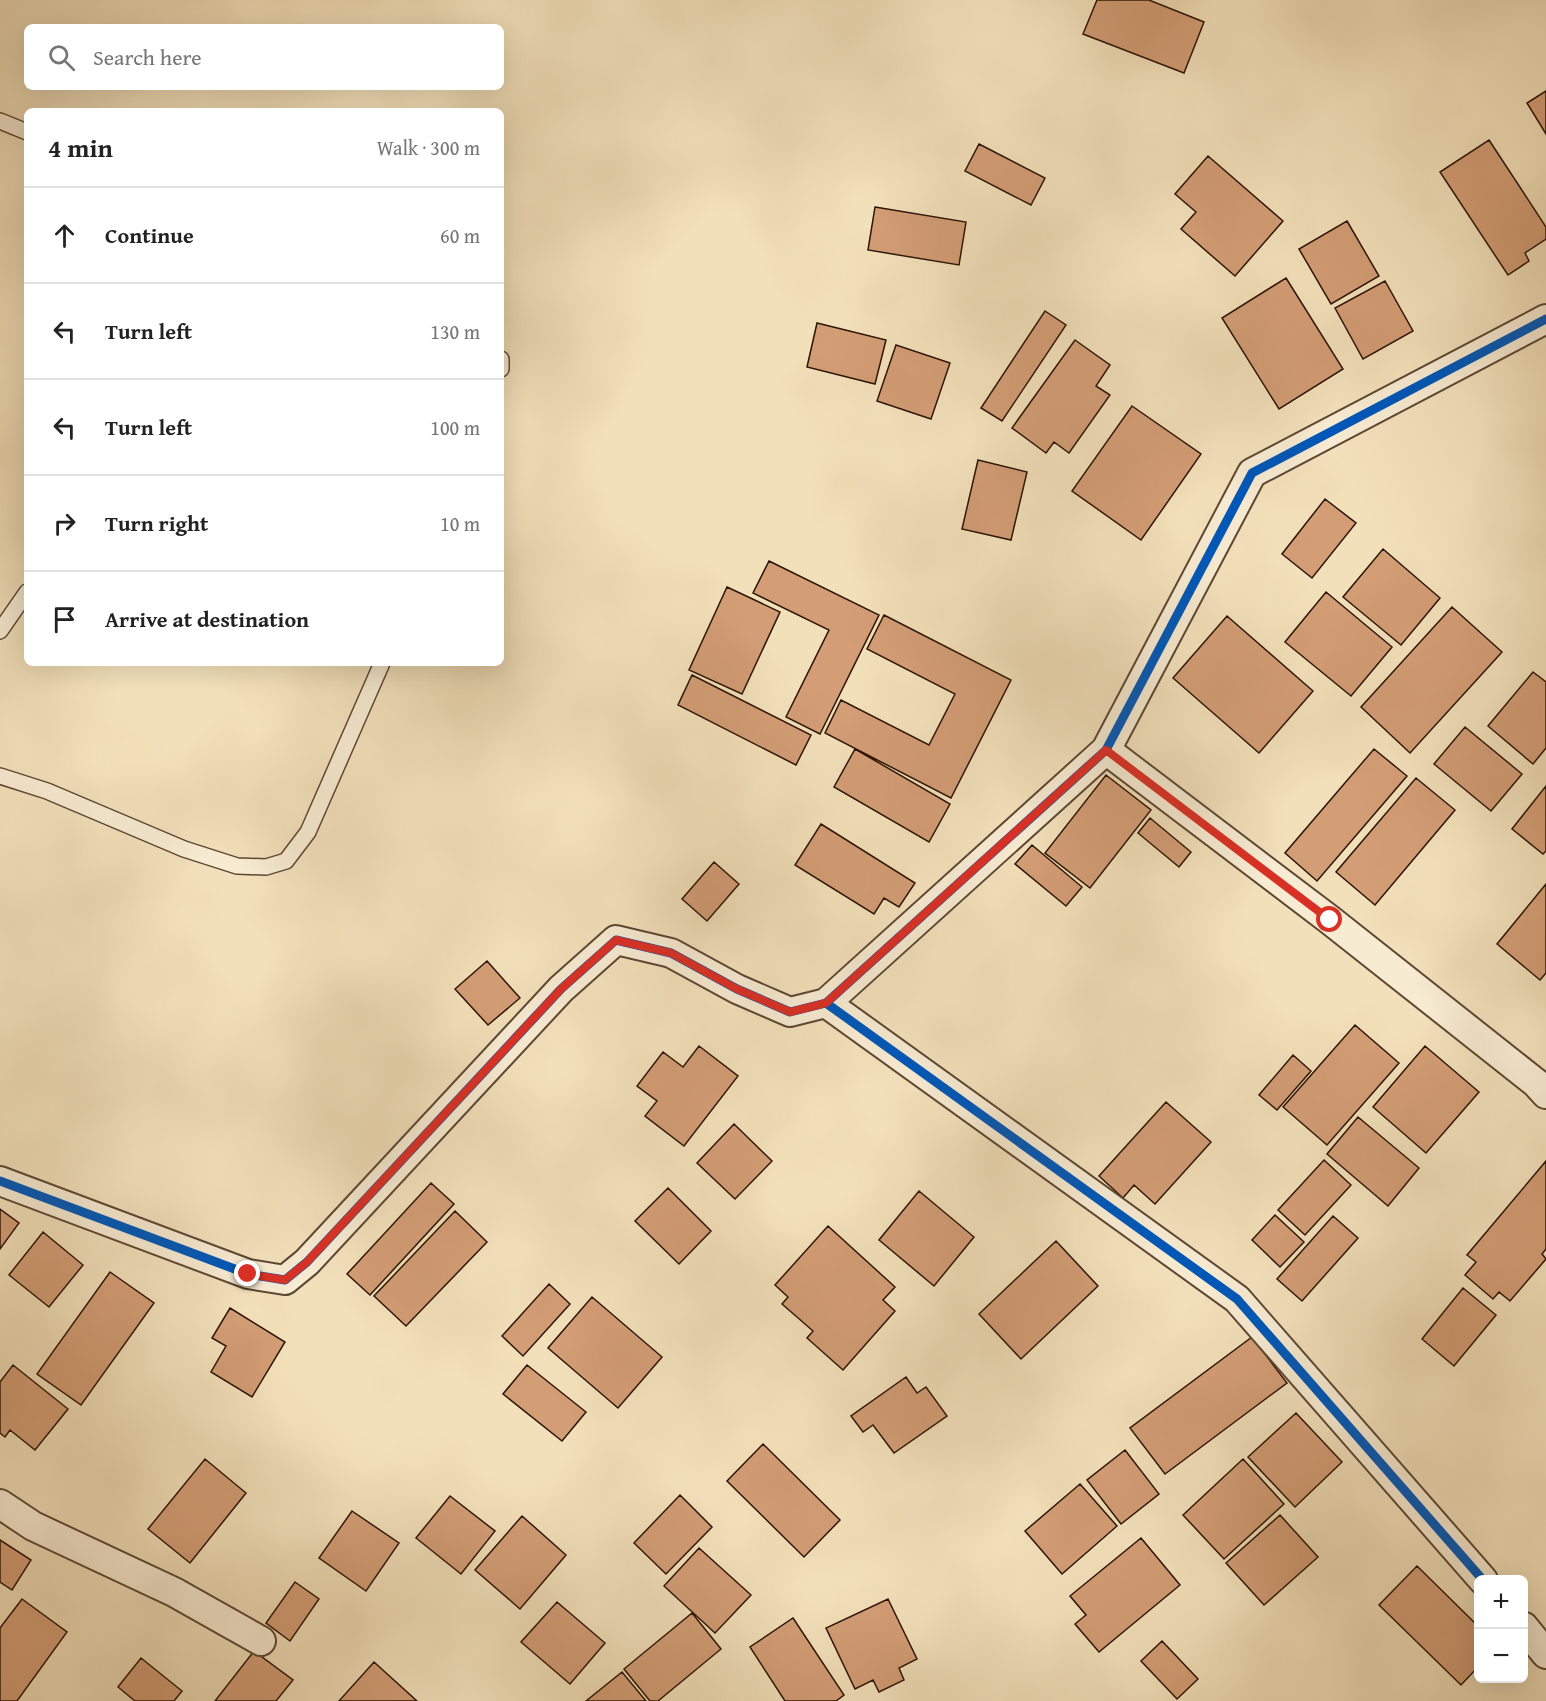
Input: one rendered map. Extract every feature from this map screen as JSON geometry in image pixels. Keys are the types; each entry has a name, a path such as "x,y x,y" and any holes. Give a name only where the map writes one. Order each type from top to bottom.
{"street":[{"path":"0,1181 248,1274 285,1280 307,1262 561,989 616,940 671,953 737,989 790,1012 826,1003 1106,750 1252,473 1546,319"},
{"path":"1106,750 1330,920 1546,1094"},
{"path":"826,1003 1238,1299 1479,1575"},
{"path":"0,1504 33,1526 174,1592 261,1641"},
{"path":"1526,1629 1546,1654"}],"lane":[{"path":"0,121 24,131"},
{"path":"0,632 24,596"},
{"path":"0,777 47,791 184,849 237,866 266,867 286,861 308,832 381,666"}],"building":[{"path":"1097,0 1149,0 1204,22 1184,73 1083,34"},
{"path":"1546,91 1546,134 1527,103"},
{"path":"1489,140 1546,227 1546,239 1525,253 1529,261 1508,275 1440,172"},
{"path":"979,144 1045,178 1031,205 965,171"},
{"path":"1208,156 1283,221 1235,276 1181,229 1196,212 1175,194"},
{"path":"875,207 966,222 959,265 868,250"},
{"path":"1347,221 1379,276 1331,304 1299,249"},
{"path":"1286,278 1343,369 1279,409 1222,318"},
{"path":"1385,281 1413,331 1363,359 1335,308"},
{"path":"1045,311 1066,325 1002,421 981,408"},
{"path":"817,323 886,340 875,384 807,367"},
{"path":"1075,340 1110,365 1096,386 1110,395 1069,453 1054,442 1046,453 1012,428"},
{"path":"896,345 950,363 931,419 877,401"},
{"path":"1132,406 1201,454 1141,540 1072,491"},
{"path":"978,460 1027,472 1011,540 962,529"},
{"path":"1325,499 1356,523 1312,578 1282,554"},
{"path":"1383,549 1440,598 1401,645 1343,597"},
{"path":"769,561 879,615 820,734 786,717 829,630 753,593"},
{"path":"727,587 780,612 742,694 689,670"},
{"path":"1326,592 1392,647 1351,696 1285,642"},
{"path":"1452,607 1502,652 1410,753 1361,707"},
{"path":"884,615 1011,680 951,798 825,733 841,700 929,745 955,694 867,649"},
{"path":"1227,616 1313,691 1259,753 1173,678"},
{"path":"1533,672 1546,682 1546,748 1533,764 1488,726"},
{"path":"692,675 811,735 796,765 678,705"},
{"path":"1465,727 1522,774 1491,811 1434,764"},
{"path":"855,749 950,804 929,842 834,787"},
{"path":"1374,749 1407,776 1317,881 1285,853"},
{"path":"1106,775 1151,810 1090,888 1045,853"},
{"path":"1416,778 1455,810 1375,905 1336,872"},
{"path":"1546,786 1546,851 1543,854 1512,829"},
{"path":"1150,818 1191,852 1179,867 1138,833"},
{"path":"821,824 915,883 899,907 884,898 874,914 795,865"},
{"path":"1032,845 1082,887 1066,906 1015,864"},
{"path":"714,862 739,884 707,921 682,899"},
{"path":"1546,884 1546,973 1540,980 1497,944"},
{"path":"487,961 520,998 488,1025 455,989"},
{"path":"1355,1025 1399,1063 1327,1145 1283,1107"},
{"path":"699,1046 738,1076 684,1146 645,1116 657,1101 637,1086 663,1052 683,1067"},
{"path":"1425,1046 1479,1092 1426,1153 1373,1107"},
{"path":"1293,1055 1311,1071 1277,1110 1259,1095"},
{"path":"1166,1102 1211,1142 1155,1204 1134,1185 1123,1198 1099,1176"},
{"path":"1358,1117 1419,1168 1388,1206 1327,1154"},
{"path":"734,1124 772,1161 735,1199 697,1163"},
{"path":"1324,1160 1351,1185 1305,1235 1278,1210"},
{"path":"1546,1161 1546,1249 1542,1254 1546,1259 1510,1301 1499,1292 1493,1299 1465,1275 1476,1262 1467,1255"},
{"path":"431,1183 454,1204 370,1295 347,1274"},
{"path":"668,1188 711,1231 679,1264 635,1221"},
{"path":"919,1191 974,1237 934,1286 879,1240"},
{"path":"0,1209 19,1223 0,1249"},
{"path":"455,1211 487,1242 406,1326 374,1296"},
{"path":"1275,1215 1304,1242 1280,1267 1252,1240"},
{"path":"1333,1216 1358,1238 1302,1301 1277,1279"},
{"path":"828,1226 895,1287 883,1300 895,1311 843,1370 807,1338 813,1331 782,1304 788,1297 775,1285"},
{"path":"43,1232 83,1265 49,1307 9,1275"},
{"path":"1056,1241 1098,1286 1021,1359 979,1314"},
{"path":"110,1272 154,1303 81,1405 37,1374"},
{"path":"549,1284 570,1304 523,1356 502,1336"},
{"path":"1463,1288 1496,1315 1454,1366 1422,1339"},
{"path":"592,1297 662,1357 618,1408 548,1348"},
{"path":"230,1308 285,1342 252,1397 211,1372 226,1346 212,1338"},
{"path":"1252,1337 1287,1383 1165,1474 1130,1428"},
{"path":"13,1365 68,1409 35,1450 10,1430 5,1437 0,1433 0,1382"},
{"path":"527,1365 586,1412 562,1441 503,1394"},
{"path":"906,1377 917,1393 926,1387 947,1416 894,1453 873,1425 863,1432 851,1416"},
{"path":"1296,1413 1342,1462 1295,1507 1248,1457"},
{"path":"763,1444 840,1520 804,1557 727,1481"},
{"path":"1125,1450 1159,1494 1121,1524 1087,1480"},
{"path":"205,1459 246,1493 190,1563 148,1529"},
{"path":"1243,1459 1284,1504 1224,1559 1183,1515"},
{"path":"1080,1484 1117,1526 1062,1574 1025,1531"},
{"path":"680,1495 712,1527 666,1574 634,1543"},
{"path":"450,1496 495,1531 461,1574 416,1538"},
{"path":"352,1511 399,1543 366,1591 319,1558"},
{"path":"1280,1515 1318,1557 1264,1605 1226,1563"},
{"path":"522,1516 566,1555 520,1609 475,1570"},
{"path":"1141,1538 1180,1585 1099,1652 1075,1624 1086,1615 1070,1596"},
{"path":"0,1540 31,1560 12,1590 0,1582"},
{"path":"699,1548 751,1595 715,1633 664,1586"},
{"path":"1417,1566 1474,1622 1474,1671 1461,1685 1379,1605"},
{"path":"295,1582 319,1599 290,1641 266,1623"},
{"path":"22,1599 67,1632 17,1701 0,1701 0,1628"},
{"path":"888,1599 917,1659 899,1668 904,1680 879,1692 873,1680 855,1689 826,1628"},
{"path":"557,1602 605,1643 570,1684 521,1642"},
{"path":"692,1613 721,1649 658,1701 650,1701 624,1669"},
{"path":"793,1618 844,1695 836,1701 785,1701 750,1647"},
{"path":"1162,1641 1198,1679 1177,1699 1141,1661"},
{"path":"254,1651 293,1680 276,1701 215,1701"},
{"path":"141,1658 182,1691 174,1701 135,1701 118,1687"},
{"path":"374,1662 417,1701 339,1701"},
{"path":"622,1672 646,1701 586,1701"}],"cycle path":[{"path":"0,1181 248,1274 285,1280 307,1262 561,989 616,940 671,953 737,989 790,1012 826,1003 1106,750 1252,473 1546,319"},
{"path":"826,1003 1237,1299 1479,1575"}],"route":[{"path":"248,1274 285,1280 307,1262 561,989 616,940 671,953 737,989 790,1012 826,1003 1106,750 1330,920"}]}
